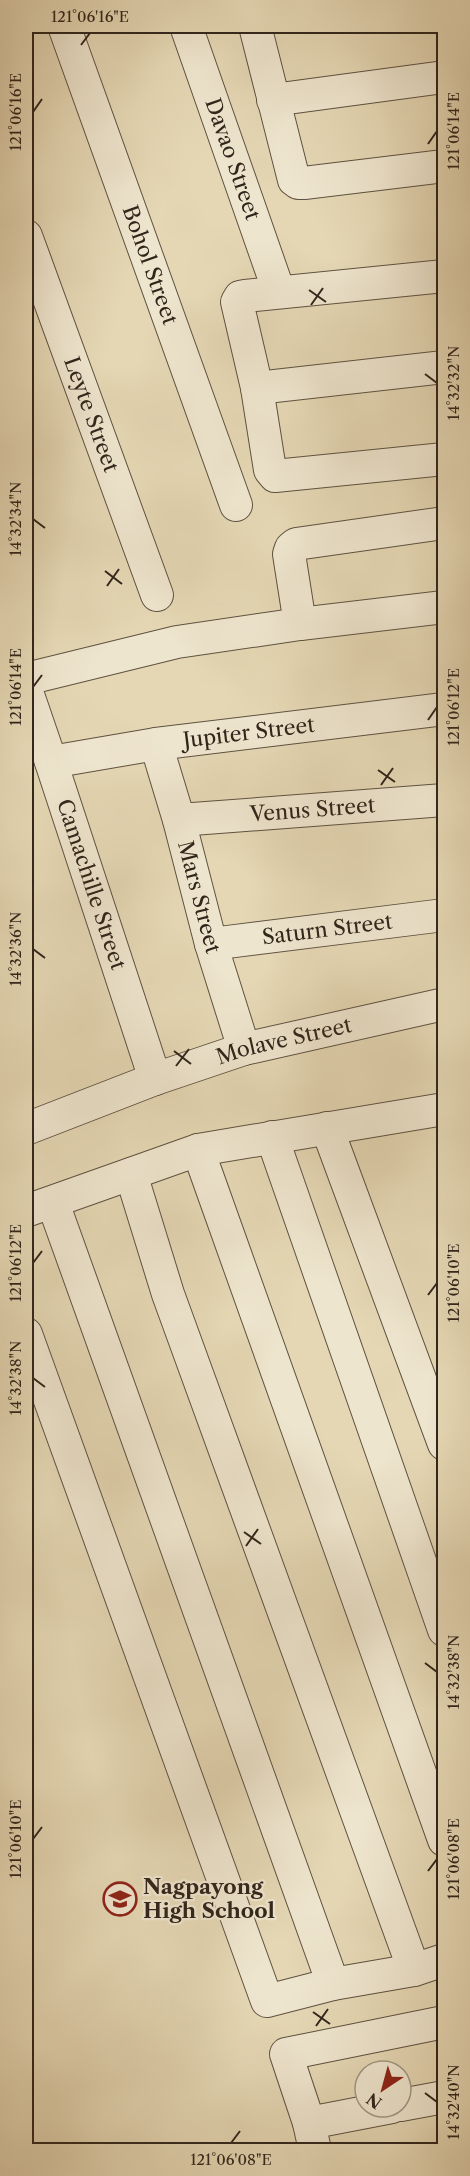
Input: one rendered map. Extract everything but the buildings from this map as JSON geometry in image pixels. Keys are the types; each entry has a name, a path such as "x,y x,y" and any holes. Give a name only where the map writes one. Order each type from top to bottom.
{"street":[{"name":"Bohol Street","path":"64,26 236,505"},
{"name":"Davao Street","path":"186,26 279,292"},
{"path":"255,26 294,180 298,183 444,166"},
{"path":"273,100 444,77"},
{"name":"Leyte Street","path":"26,236 157,595"},
{"path":"444,276 245,296 240,297 237,302 257,388 270,470 276,476 444,459"},
{"path":"257,388 444,367"},
{"path":"300,624 290,554 291,548 296,544 444,523"},
{"path":"26,680 177,642 300,624 444,607"},
{"name":"Camachille Street","path":"26,689 155,1079"},
{"name":"Jupiter Street","path":"51,762 156,744 444,709"},
{"name":"Mars Street","path":"156,744 179,820 211,944 244,1049"},
{"name":"Venus Street","path":"179,820 444,800"},
{"name":"Saturn Street","path":"211,944 444,915"},
{"name":"Molave Street","path":"26,1129 155,1079 244,1049 444,1004"},
{"path":"333,1984 39,1207 198,1150 444,1109"},
{"path":"327,1128 444,1444"},
{"path":"272,1137 444,1630"},
{"path":"198,1150 444,1840"},
{"path":"130,1174 172,1306 414,1970"},
{"path":"26,1334 267,2001 333,1984 414,1970 444,1960"},
{"path":"360,2119 312,2137 286,2054 444,2022"},
{"path":"413,2103 444,2097"}],"place":[{"name":"Nagpayong High School","path":"120,1899"}]}
